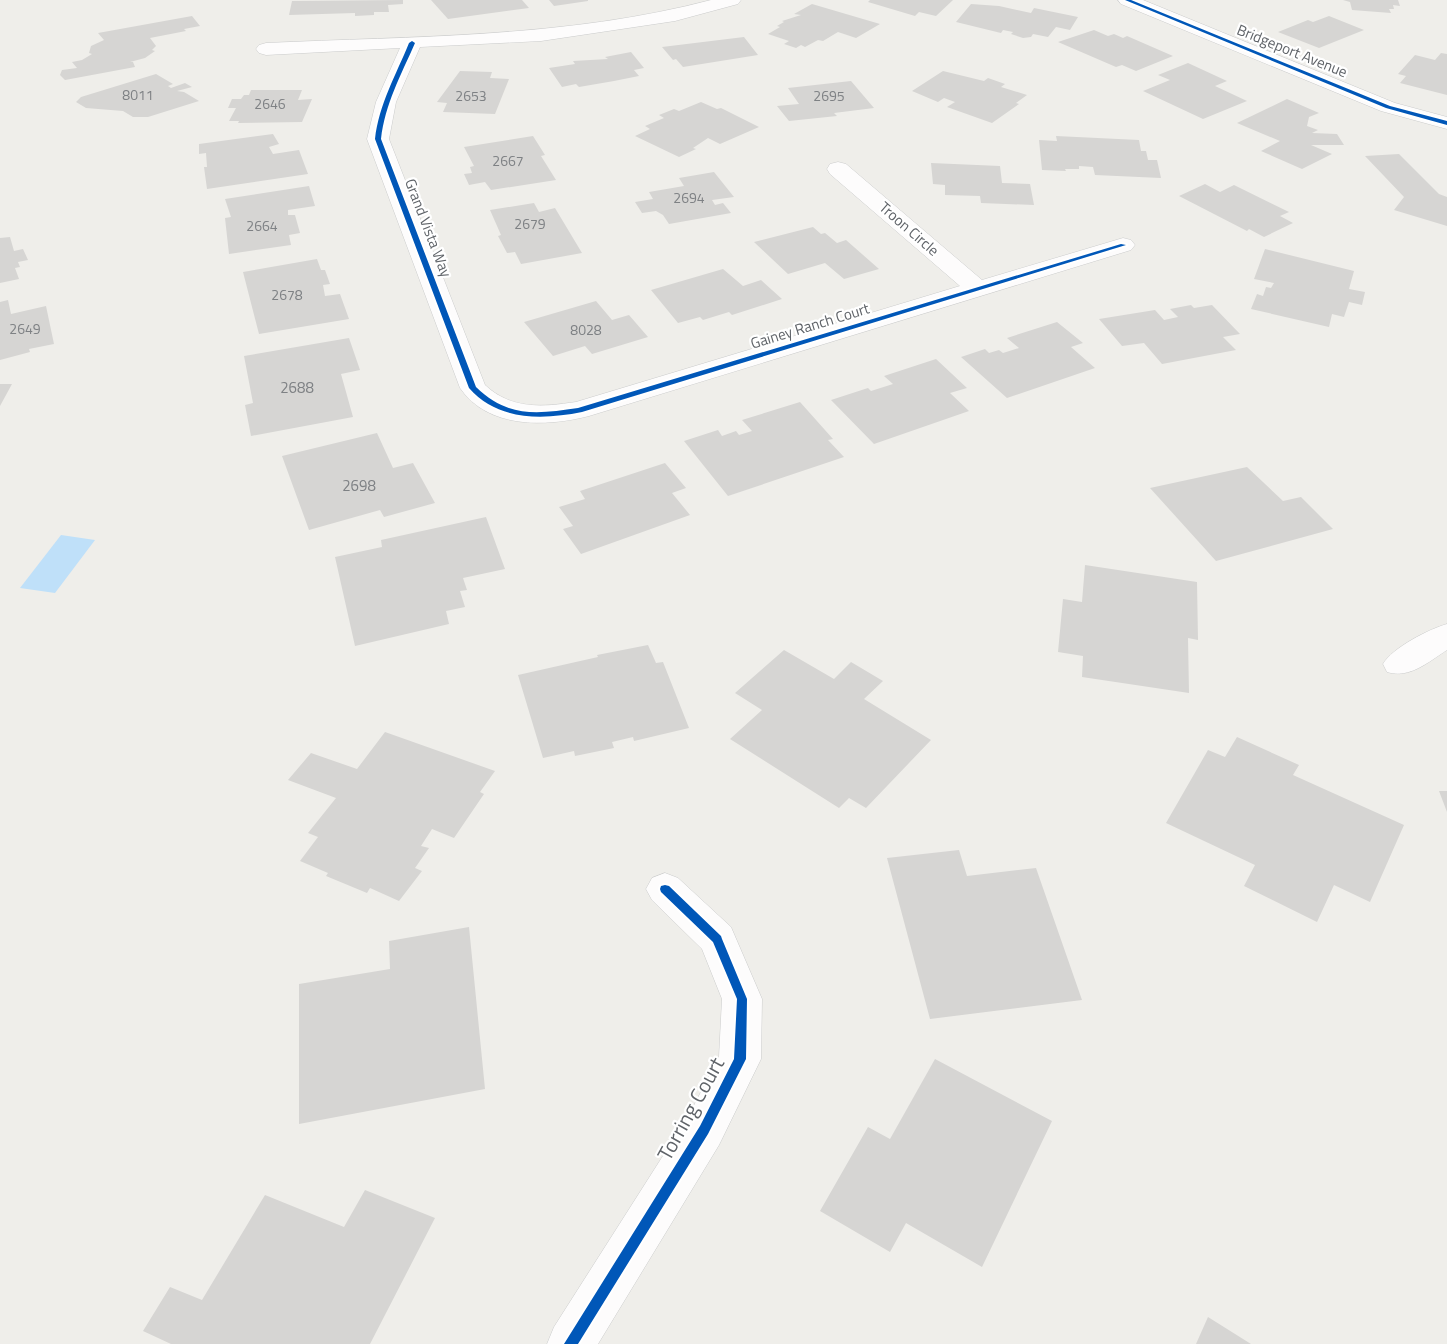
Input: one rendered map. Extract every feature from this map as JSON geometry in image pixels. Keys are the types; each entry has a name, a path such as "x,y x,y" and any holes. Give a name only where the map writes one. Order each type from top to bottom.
{"street":[{"path":"266,49 540,35 675,15 732,0"},
{"name":"Bridgeport Avenue","path":"1127,0 1388,106 1447,123"},
{"path":"1163,14 1189,3"},
{"name":"Grand Vista Way","path":"412,43 382,113 378,139 473,388 483,400 502,409"},
{"name":"Troon Circle","path":"838,169 979,290"},
{"name":"Gainey Ranch Court","path":"502,409 525,415 542,416 579,410 1123,245"},
{"path":"1399,664 1447,635"},
{"name":"Torring Court","path":"571,1344 704,1130 740,1059 742,999 717,939 665,889"}],"water":[{"path":"61,535 95,540 55,593 20,588"}],"building":[{"path":"403,0 403,4 388,5 389,12 374,12 374,15 355,16 355,13 289,15 292,1"},
{"path":"431,0 522,0 529,8 448,19"},
{"path":"549,0 588,0 588,1 554,6"},
{"path":"870,0 953,0 936,16 919,12 915,16 868,2"},
{"path":"1343,0 1398,0 1400,6 1393,5 1394,9 1389,9 1391,13 1352,10 1350,2"},
{"path":"812,4 880,24 856,38 838,32 823,41 818,40 805,47 801,45 796,48 784,44 789,41 768,34 780,27 777,26 784,22 782,21 801,15 794,14"},
{"path":"971,4 999,6 1031,13 1034,8 1078,17 1070,30 1056,27 1048,37 1033,34 1031,37 1023,38 1011,34 1013,32 1003,30 1001,33 956,22"},
{"path":"192,16 200,26 150,38 156,46 152,50 155,51 145,58 130,62 133,62 135,67 65,80 60,75 62,70 77,68 72,62 82,60 92,54 89,53 91,46 104,40 98,33"},
{"path":"1329,16 1364,30 1319,48 1278,32 1308,20 1313,22"},
{"path":"1094,30 1108,36 1114,34 1123,38 1127,36 1173,56 1136,71 1122,65 1116,67 1058,42"},
{"path":"744,37 758,55 683,67 676,59 673,60 662,47"},
{"path":"631,52 644,68 634,70 639,76 579,87 576,84 562,87 549,68 575,64 573,61 608,59 605,57"},
{"path":"1441,53 1447,54 1447,95 1400,83 1406,76 1398,74 1415,55 1435,60"},
{"path":"1188,63 1227,81 1215,86 1247,101 1203,119 1143,91 1170,80 1158,75"},
{"path":"460,71 492,72 490,78 509,79 495,114 443,112 447,103 437,102"},
{"path":"943,71 984,81 988,78 1005,84 1001,87 1027,95 1016,103 1019,104 992,123 947,107 955,102 944,98 938,102 912,91"},
{"path":"156,74 173,84 168,86 171,88 185,83 192,87 177,91 184,92 199,101 148,117 133,117 123,111 86,108 76,102 81,97"},
{"path":"851,81 874,108 834,113 837,116 789,121 777,106 799,104 788,88"},
{"path":"251,90 302,90 298,100 312,99 302,122 238,123 239,121 229,121 236,108 228,108 232,99 241,99 244,95 249,95"},
{"path":"1287,99 1319,113 1309,117 1307,126 1318,130 1312,133 1337,134 1344,145 1311,145 1332,154 1302,169 1261,151 1280,141 1237,123"},
{"path":"701,102 717,109 721,108 759,127 720,144 708,138 693,148 696,149 679,157 635,136 650,129 645,126 664,118 659,115 674,109 679,111"},
{"path":"273,134 279,144 269,147 273,154 299,150 308,174 207,189 204,167 207,167 206,153 199,154 199,144"},
{"path":"533,136 545,155 541,156 556,180 491,190 485,182 469,185 464,174 472,173 470,167 474,166 464,147"},
{"path":"1056,136 1139,140 1141,151 1146,151 1148,160 1157,160 1161,178 1095,175 1093,167 1079,166 1079,169 1065,169 1066,171 1042,170 1039,140 1057,141"},
{"path":"1399,154 1439,194 1447,197 1447,226 1394,210 1404,197 1365,156"},
{"path":"931,163 1000,166 1002,183 1030,184 1034,205 981,203 980,196 945,195 945,185 933,184"},
{"path":"714,172 734,197 712,200 715,205 723,203 731,213 669,224 663,215 656,211 642,213 635,202 653,199 649,192 684,186 679,178"},
{"path":"1205,184 1220,192 1234,185 1289,212 1280,216 1293,223 1264,237 1249,229 1247,231 1179,196"},
{"path":"309,186 315,206 288,210 288,215 295,215 300,233 289,235 291,245 229,254 225,218 231,217 225,199"},
{"path":"534,203 539,212 555,208 582,253 521,264 515,252 507,253 498,236 501,235 490,210"},
{"path":"813,227 837,243 846,240 879,269 844,279 825,263 788,274 754,242"},
{"path":"10,237 14,251 23,249 28,260 18,262 20,267 15,268 19,279 0,283 0,238"},
{"path":"1265,249 1354,271 1349,289 1365,292 1362,305 1349,302 1344,317 1332,314 1329,327 1251,309 1257,294 1263,296 1266,287 1271,288 1274,283 1254,279"},
{"path":"317,259 321,270 325,270 330,284 323,285 325,296 340,294 349,319 259,334 243,272"},
{"path":"723,269 743,286 761,280 782,299 732,315 729,312 703,320 700,317 678,323 651,290"},
{"path":"8,300 11,314 46,306 54,344 29,349 30,352 0,360 0,302"},
{"path":"596,301 612,320 629,315 648,337 592,354 585,346 553,356 524,322"},
{"path":"1191,305 1194,308 1212,305 1240,334 1223,337 1236,350 1162,364 1144,343 1122,346 1099,319 1155,310 1164,320 1178,317 1170,309"},
{"path":"1057,322 1083,343 1071,347 1095,368 1007,398 961,357 985,349 989,353 999,350 1003,353 1019,348 1007,338"},
{"path":"349,338 360,370 341,374 353,417 251,436 245,405 253,403 244,356"},
{"path":"936,359 967,388 950,393 969,411 874,444 831,400 868,388 871,391 893,384 884,376"},
{"path":"0,384 12,384 0,406"},
{"path":"800,402 833,439 828,440 844,457 728,496 684,441 718,430 722,436 736,431 739,435 752,431 742,420"},
{"path":"377,433 393,468 413,463 435,503 384,517 380,510 309,530 282,456"},
{"path":"665,463 686,488 672,493 690,515 581,554 563,529 573,526 559,507 585,499 580,491"},
{"path":"1247,467 1283,501 1301,497 1333,529 1216,561 1150,488"},
{"path":"486,517 505,569 463,578 467,590 460,591 465,607 446,611 449,624 355,646 335,557 382,547 381,540"},
{"path":"1085,565 1197,582 1198,640 1188,638 1189,693 1082,677 1083,656 1058,652 1063,599 1082,602"},
{"path":"648,645 656,663 663,662 689,728 634,741 633,737 612,742 614,748 575,756 574,751 543,758 518,675"},
{"path":"784,650 834,679 851,662 883,681 864,699 931,740 866,808 849,798 839,808 730,739 762,710 735,693"},
{"path":"385,732 495,771 480,792 484,794 454,838 432,829 421,846 429,848 415,868 422,871 399,901 370,888 367,893 326,876 328,873 300,861 318,837 308,833 336,798 288,780 311,753 357,769"},
{"path":"1237,737 1299,765 1293,775 1404,825 1370,902 1334,885 1317,922 1244,886 1255,865 1166,823 1208,750 1225,757"},
{"path":"1439,791 1447,791 1447,812"},
{"path":"959,850 967,876 1036,868 1082,1000 930,1019 887,858"},
{"path":"469,927 485,1089 299,1124 299,984 390,969 389,941"},
{"path":"935,1059 1052,1121 982,1267 906,1223 890,1252 820,1211 868,1127 890,1139"},
{"path":"365,1190 435,1218 370,1344 171,1344 143,1331 170,1287 202,1300 265,1195 344,1227"},
{"path":"1208,1317 1251,1344 1196,1344"}],"cycle path":[{"path":"1127,0 1388,107 1447,123"},
{"path":"412,43 386,102 378,139 473,388 484,399 509,411 522,414 550,414 579,410 1123,245"},
{"path":"571,1344 704,1130 740,1059 742,999 717,939 665,889"}]}
